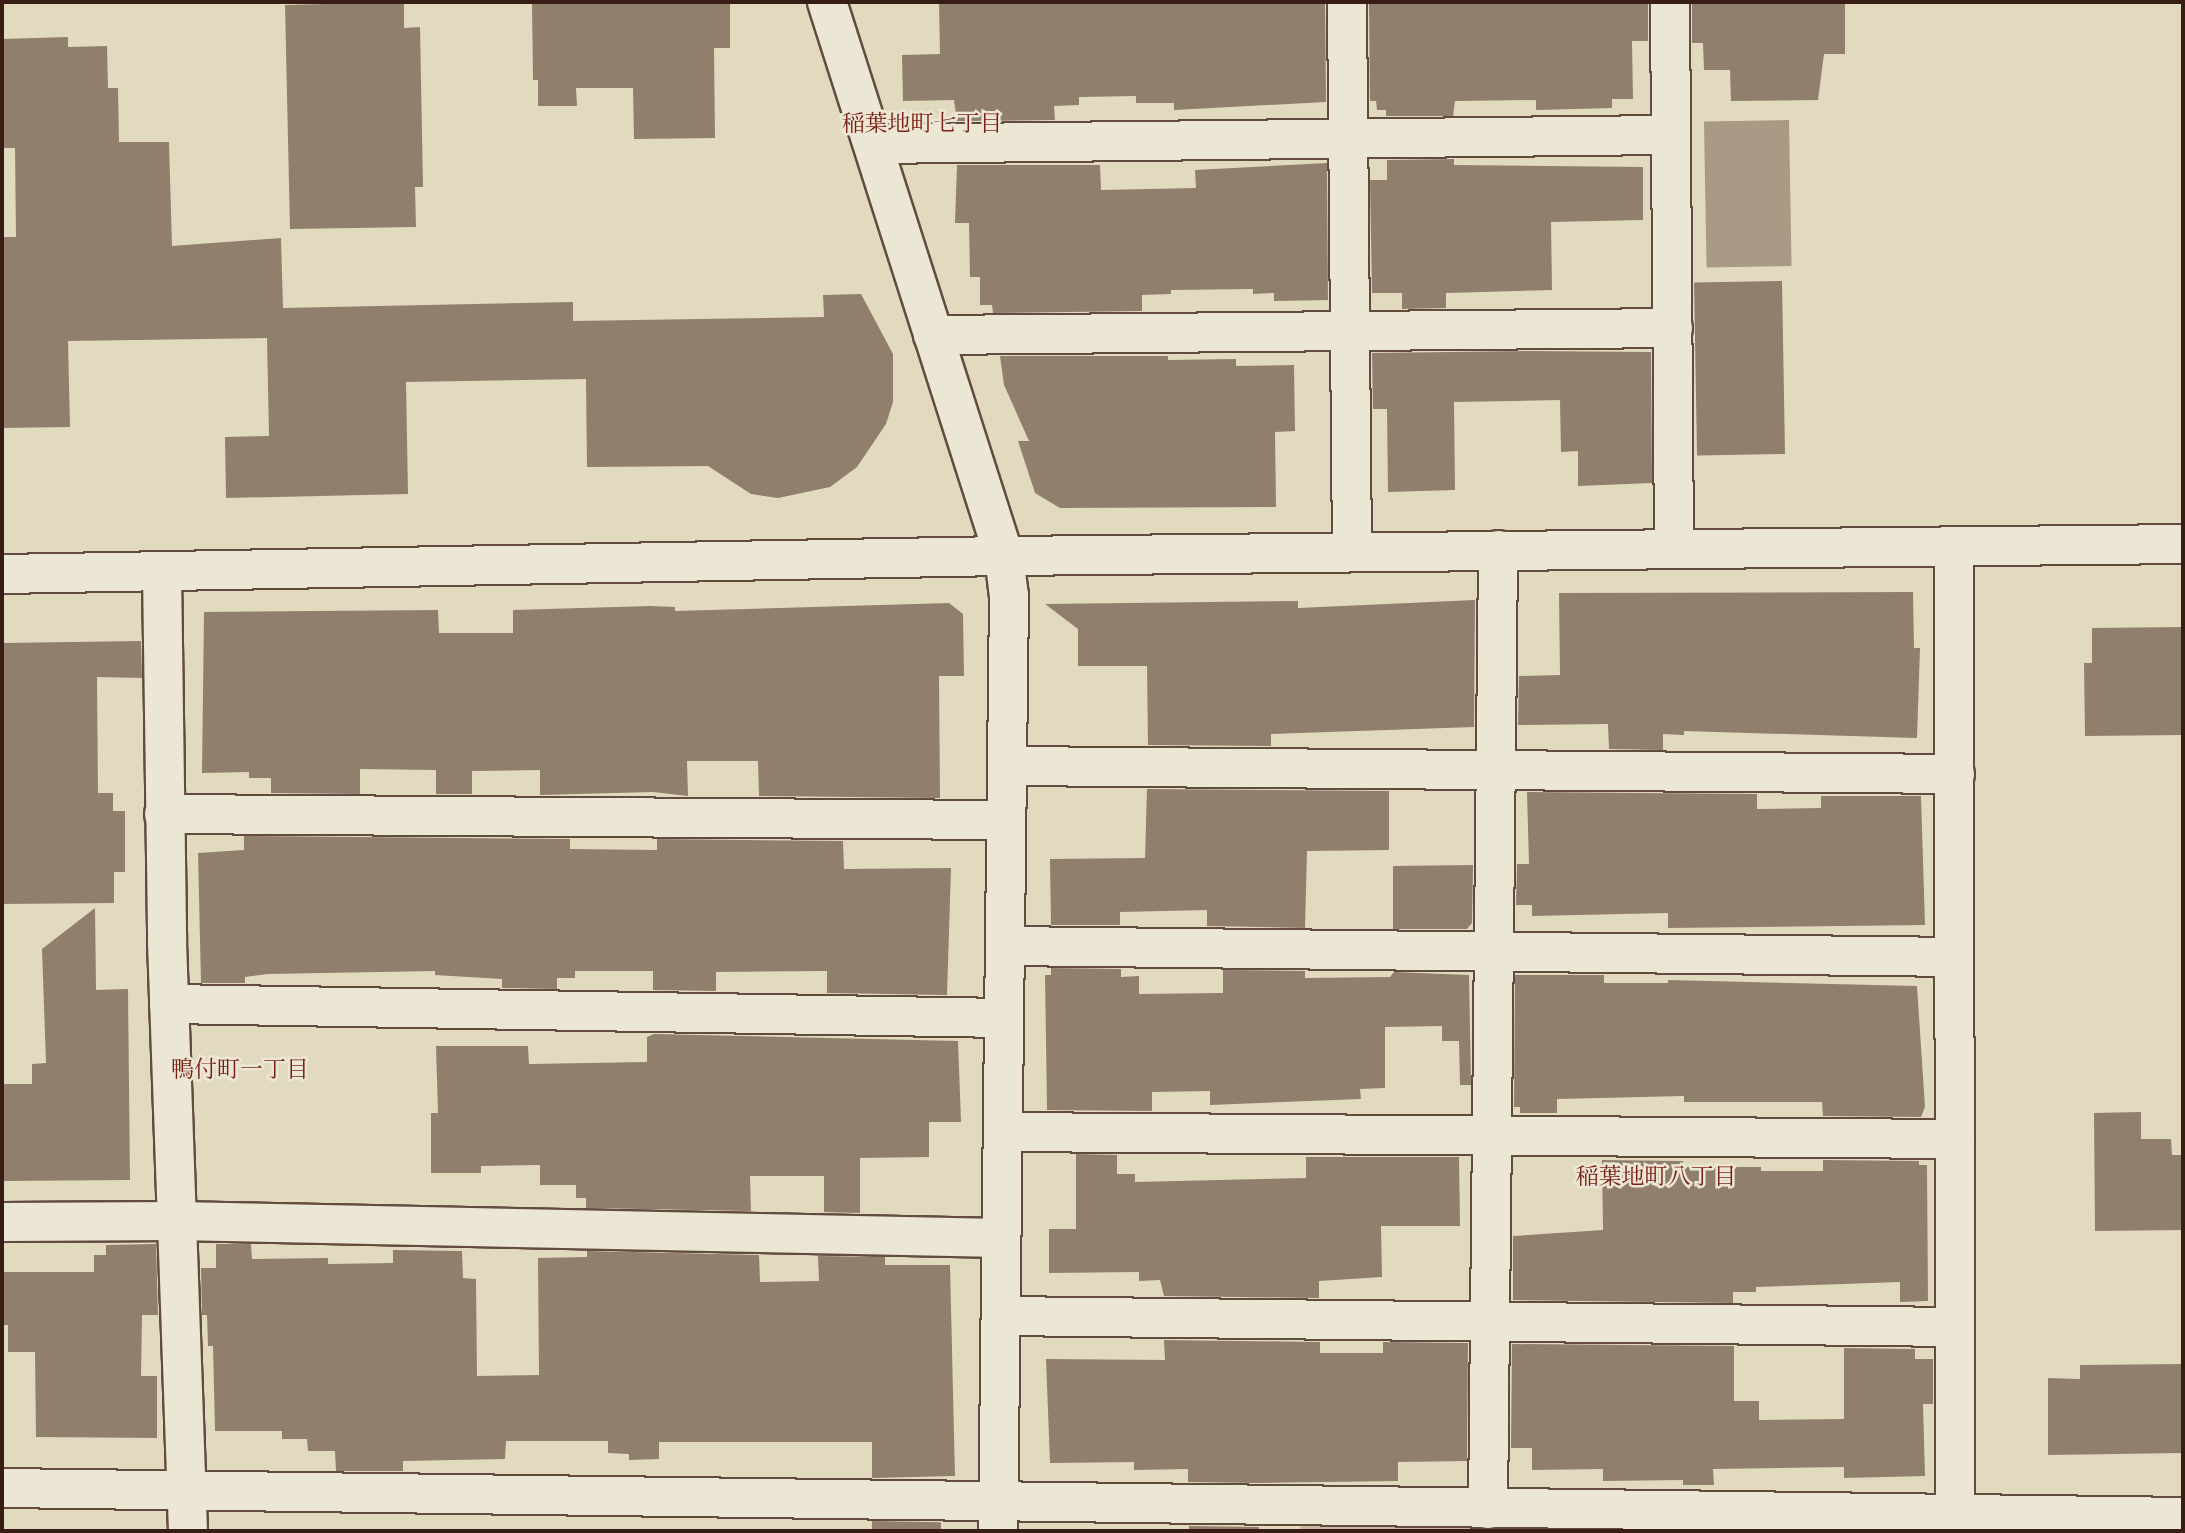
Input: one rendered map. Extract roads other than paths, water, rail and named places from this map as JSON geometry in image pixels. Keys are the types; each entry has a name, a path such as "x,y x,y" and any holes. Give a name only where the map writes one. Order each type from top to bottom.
{"street":[{"path":"827,2 1004,556 1009,596 998,1517"},
{"path":"1347,2 1352,552"},
{"path":"1670,2 1674,548"},
{"path":"873,144 1671,135"},
{"path":"933,335 1673,328"},
{"path":"2,574 1004,556 2183,544"},
{"path":"1955,546 1955,1514"},
{"path":"1488,1509 1498,550"},
{"path":"162,571 169,1004 188,1531"},
{"path":"1007,766 1955,774"},
{"path":"164,814 1006,820"},
{"path":"1005,946 1955,957"},
{"path":"169,1004 1004,1018"},
{"path":"1003,1132 1955,1139"},
{"path":"2,1222 177,1222 1001,1238"},
{"path":"1001,1316 1489,1318 1955,1327"},
{"path":"2,1488 369,1490 998,1517 1281,1519 1488,1509 1876,1522 1955,1514 2183,1517"}],"district":[{"name":"稲葉地町七丁目","path":"922,123"},
{"name":"鴨付町一丁目","path":"240,1069"},
{"name":"稲葉地町八丁目","path":"1656,1176"}]}
